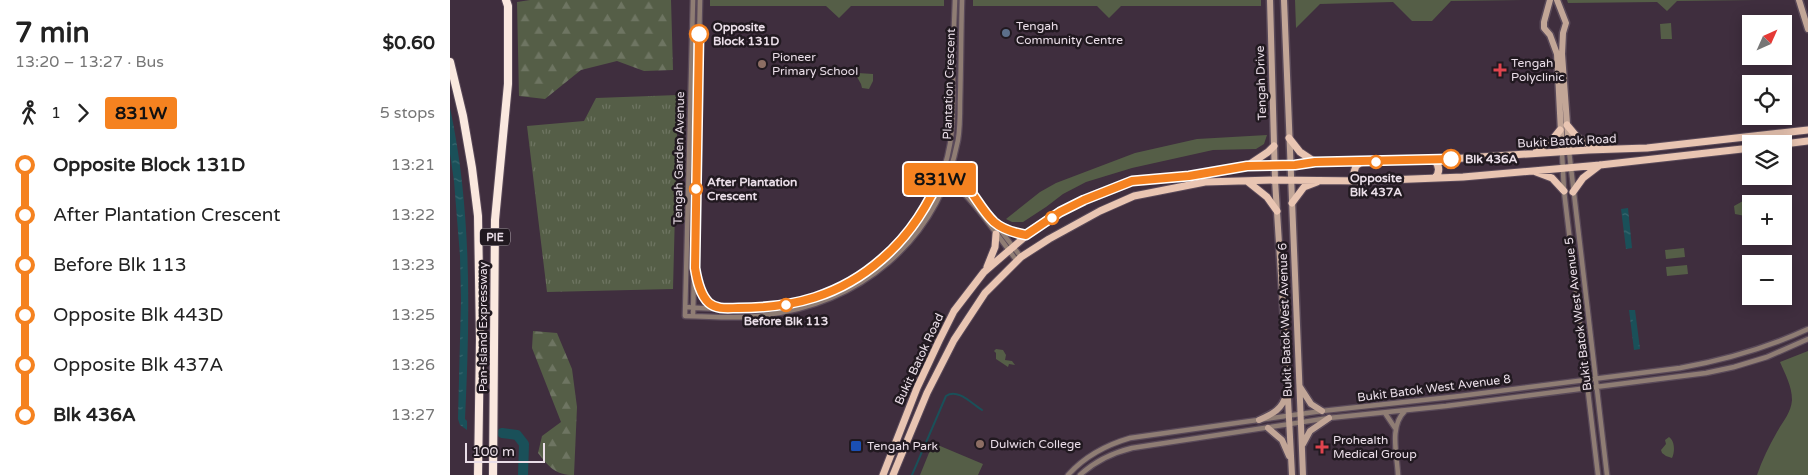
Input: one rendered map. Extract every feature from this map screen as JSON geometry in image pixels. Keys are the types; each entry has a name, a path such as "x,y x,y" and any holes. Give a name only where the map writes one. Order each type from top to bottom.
{"highway":[{"name":"Pan-Island Expressway","path":"493,475 495,220 508,84 506,0"},
{"name":"Pan-Island Expressway","path":"450,62 466,133 478,216 480,339 477,475"}],"main road":[{"path":"1567,125 1577,137 1598,149"},
{"name":"Bukit Batok Road","path":"883,475 917,388 938,341 954,311 984,272 1026,235 1060,212 1084,200 1132,181 1189,176 1247,166 1290,165 1315,162 1434,160 1684,145 1808,129"},
{"path":"1534,153 1552,140 1560,130"},
{"path":"1289,138 1300,152 1315,162"},
{"path":"1792,143 1808,141"},
{"path":"1247,166 1274,146"},
{"name":"Bukit Batok Road","path":"893,475 927,393 954,340 985,293 1019,259 1100,210 1134,196 1205,182 1275,180 1362,181 1435,178 1571,168 1742,149"},
{"path":"1434,160 1439,169 1435,178"},
{"path":"1361,162 1356,166 1354,172 1357,178 1362,181"},
{"path":"1573,192 1583,178 1600,165"},
{"path":"1534,171 1552,178 1564,191"},
{"path":"1247,181 1267,197 1276,211"},
{"path":"1292,203 1304,187 1322,181"},
{"path":"994,222 1011,232 1026,235"},
{"path":"984,272 993,255 996,234"}],"street":[{"name":"Tengah Garden Avenue","path":"685,316 693,0"},
{"name":"Tengah Garden Avenue","path":"693,316 700,0"},
{"name":"Plantation Crescent","path":"686,307 755,308 784,306 814,299 846,285 869,270 898,244 924,210 944,169 950,142 955,0"},
{"name":"Plantation Crescent","path":"685,316 756,316 815,304 849,290 885,266 903,249 929,213 951,172 959,138 962,0"},
{"name":"Tengah Drive","path":"1270,0 1274,165"},
{"path":"1284,0 1290,165"},
{"path":"1550,0 1544,28 1550,35 1557,54 1560,130 1566,151"},
{"path":"1557,0 1566,24 1563,33 1562,54 1567,125 1566,151"},
{"path":"1798,0 1808,29"},
{"path":"1550,35 1563,33"},
{"path":"953,92 958,94 960,92"},
{"name":"Bukit Batok West Avenue 5","path":"1566,151 1571,168 1607,475"},
{"name":"Bukit Batok West Avenue 5","path":"1566,151 1562,168 1564,191 1598,475"},
{"name":"Bukit Batok West Avenue 6","path":"1274,165 1292,475"},
{"name":"Bukit Batok West Avenue 6","path":"1290,165 1303,475"},
{"path":"944,169 958,176 994,222 1010,248"},
{"path":"940,177 954,183 965,194 996,234 1019,259"},
{"name":"Bukit Batok West Avenue 8","path":"1068,475 1092,455 1116,442 1130,438 1322,411 1595,379 1708,363 1766,348 1808,329"},
{"name":"Bukit Batok West Avenue 8","path":"1080,475 1092,465 1110,455 1132,448 1329,418 1386,413 1706,373 1767,357 1808,339"},
{"path":"1751,352 1756,355 1753,361"},
{"path":"1299,386 1311,404 1322,411"},
{"path":"1259,420 1280,408 1288,392"},
{"path":"1398,475 1395,428 1398,418 1405,410"},
{"path":"1386,413 1395,428"},
{"path":"1302,447 1310,431 1329,418"},
{"path":"1268,428 1282,440 1291,462"}],"green space":[{"path":"530,0 671,0 673,70 644,71 617,61 581,70 545,99 519,96 517,2"},
{"path":"710,0 944,0 944,6 851,6 839,18 826,6 710,6"},
{"path":"973,0 1261,0 1261,6 1121,6 1109,18 1097,6 973,6"},
{"path":"1295,0 1523,0 1451,1 1432,21 1412,21 1393,2 1320,4 1296,28"},
{"path":"1567,0 1757,0 1677,1 1667,11 1657,2 1568,3"},
{"path":"1671,23 1672,39 1661,39 1660,24"},
{"path":"858,73 873,74 873,81 869,89 862,88 857,77"},
{"path":"678,95 673,289 547,292 527,126 584,121 596,98"},
{"path":"1267,135 1264,144 1256,149 1213,150 1132,168 1086,182 1063,194 1023,222 1012,222 1006,219 1040,192 1056,183 1135,153 1197,139"},
{"path":"1742,202 1742,215 1735,214 1734,206"},
{"path":"1684,248 1685,257 1666,259 1665,250"},
{"path":"1687,265 1688,274 1667,276 1666,267"},
{"path":"533,331 557,333 572,369 577,407 574,475 557,472 538,453 542,436 561,422 532,348"},
{"path":"996,349 1003,350 1006,355 1005,360 1012,361 1015,365 1009,364 1008,367 996,359 994,351"},
{"path":"1808,351 1808,475 1757,475 1766,453 1791,405 1791,390 1780,362"},
{"path":"1669,437 1674,447 1672,458 1666,456 1661,450 1666,444 1665,440"},
{"path":"933,443 983,464 978,475 920,475"}],"water":[{"path":"450,108 457,146 466,224 468,341 465,419 467,421 467,430 460,425 458,419 461,300 460,256 450,154"},
{"path":"1628,208 1632,248 1626,249 1621,209"},
{"path":"1629,310 1635,310 1640,349 1634,350"}],"waterway":[{"path":"912,475 946,396 951,394 960,395 982,410"},
{"path":"502,433 517,435 524,444 523,475"}],"bus line":[{"name":"831W","path":"699,34 695,268 702,293 708,303 716,308 784,306 814,299 846,285 881,260 912,228 935,191 944,169 958,176 994,222 1011,232 1026,235 1060,212 1084,200 1132,181 1189,176 1247,166 1295,165 1315,162 1451,159"}],"place":[{"name":"Tengah Community Centre","path":"1006,33"},
{"name":"Opposite Block 131D","path":"699,34"},
{"name":"Pioneer Primary School","path":"762,64"},
{"name":"Tengah Polyclinic","path":"1500,70"},
{"name":"Blk 436A","path":"1451,159"},
{"name":"Opposite Blk 437A","path":"1376,162"},
{"name":"After Plantation Crescent","path":"696,189"},
{"name":"Before Blk 113","path":"786,305"},
{"name":"Dulwich College","path":"980,444"},
{"name":"Tengah Park","path":"856,446"},
{"name":"Prohealth Medical Group","path":"1322,447"}]}
